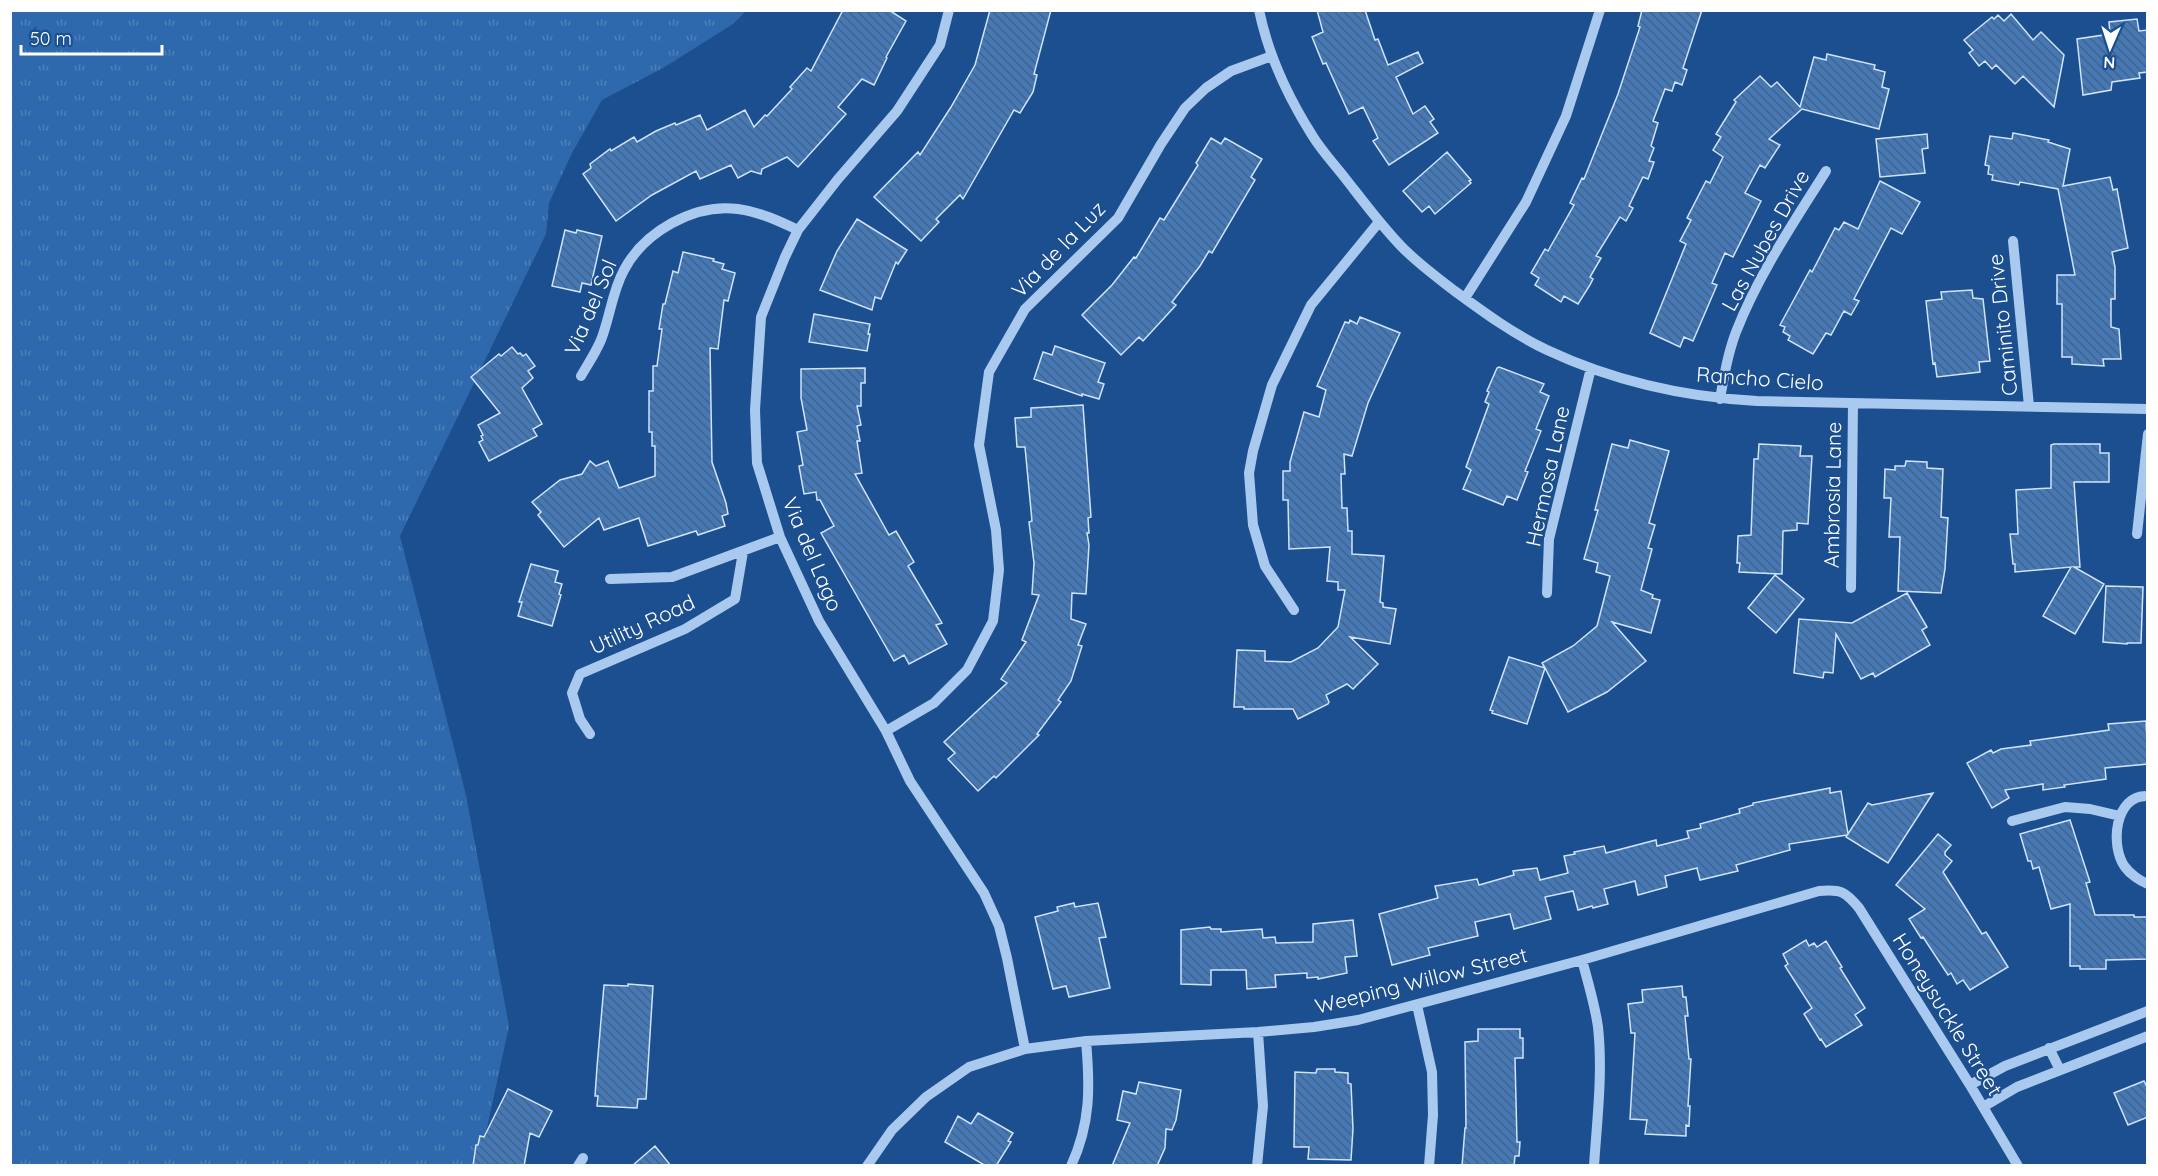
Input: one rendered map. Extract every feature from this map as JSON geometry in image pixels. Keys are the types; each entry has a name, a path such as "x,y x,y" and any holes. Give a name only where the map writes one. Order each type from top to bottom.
{"street":[{"name":"Via del Lago","path":"949,10 940,45 897,111 837,179 798,230 785,257 761,317 755,410 757,463 780,537 819,621 886,731 910,781 984,893 999,926 1025,1049"},
{"name":"Rancho Cielo","path":"1259,10 1263,32 1281,78 1312,136 1401,247 1487,315 1546,350 1591,368 1646,385 1720,399 1757,402 2148,409"},
{"path":"1465,298 1526,202 1566,116 1600,10"},
{"name":"Via de la Luz","path":"886,731 934,703 967,670 993,621 999,570 996,530 979,445 989,372 1025,309 1118,218 1185,108 1206,88 1231,71 1272,56"},
{"name":"Las Nubes Drive","path":"1720,399 1726,365 1748,303 1826,171"},
{"name":"Via del Sol","path":"581,376 601,340 624,270 636,252 652,236 678,220 700,213 736,209 765,214 798,230"},
{"path":"1294,610 1265,566 1253,525 1250,473 1254,451 1272,385 1311,305 1380,222"},
{"name":"Caminito Drive","path":"2013,240 2029,406"},
{"name":"Hermosa Lane","path":"1547,593 1549,539 1591,368"},
{"name":"Ambrosia Lane","path":"1851,588 1852,403"},
{"path":"2137,534 2148,434"},
{"path":"610,579 672,577 780,537"},
{"name":"Utility Road","path":"590,734 580,719 572,693 580,674 684,629 735,599 743,552"},
{"path":"2148,796 2141,795 2124,806 2117,823 2117,845 2124,867 2142,882 2148,884"},
{"path":"2012,821 2065,807 2090,809 2120,816"},
{"name":"Weeping Willow Street","path":"867,1166 892,1130 926,1097 969,1068 1025,1049 1086,1041 1258,1032 1358,1020 1582,960 1819,891 1838,890"},
{"name":"Honeysuckle Street","path":"1838,890 1851,898 1859,908 1971,1085 2018,1166"},
{"path":"1582,960 1598,1026 1600,1065 1594,1166"},
{"path":"1417,1005 1432,1072 1433,1115 1429,1166"},
{"path":"1971,1085 2005,1066 2148,1011"},
{"path":"1257,1166 1263,1106 1258,1032"},
{"path":"1983,1107 2018,1087 2148,1036"},
{"path":"1071,1166 1077,1154 1086,1122 1090,1084 1086,1041"},
{"path":"2049,1048 2060,1070"}],"green space":[{"path":"10,11 746,11 733,24 663,68 602,100 572,153 549,203 546,234 400,536 466,795 509,1026 479,1165 11,1165"}],"building":[{"path":"843,10 889,10 906,21 874,85 862,79 838,107 846,114 798,167 787,157 762,169 761,174 751,171 738,178 731,165 700,179 696,171 652,195 616,221 583,174 591,168 590,164 610,149 611,151 634,137 637,142 656,131 700,115 707,130 745,110 754,127 792,89 790,87 807,68 811,71"},
{"path":"990,10 1051,10 1034,74 1037,75 1033,92 1020,113 1014,110 963,199 960,195 936,219 939,222 921,241 874,197 918,152 920,155 951,107 975,65"},
{"path":"1317,10 1365,10 1375,40 1378,39 1388,65 1418,52 1423,63 1396,77 1413,114 1425,106 1434,119 1430,122 1438,133 1389,165 1373,141 1378,138 1363,107 1349,114 1326,63 1323,64 1312,37 1323,32"},
{"path":"1642,10 1702,10 1683,68 1687,70 1682,85 1675,82 1672,91 1665,89 1653,121 1658,123 1651,146 1654,148 1649,161 1654,162 1648,179 1643,177 1629,206 1633,208 1626,221 1620,217 1596,256 1601,258 1590,277 1593,279 1590,285 1578,304 1564,296 1561,302 1535,285 1539,278 1531,273 1545,249 1548,251 1574,205 1570,203 1582,178 1584,179 1618,94 1640,27 1638,26"},
{"path":"2011,14 2033,40 2041,32 2064,55 2054,107 2023,76 2015,84 1996,65 1992,69 1985,61 1979,66 1969,53 1973,50 1964,40 1992,17 1994,19 1998,15 2004,21"},
{"path":"2137,19 2139,31 2148,30 2148,72 2139,73 2140,78 2112,82 2111,90 2083,95 2077,39 2110,34 2109,22"},
{"path":"1827,54 1875,65 1874,69 1885,72 1882,87 1889,89 1879,129 1802,109 1769,139 1780,145 1765,168 1760,165 1745,193 1761,201 1733,257 1725,253 1712,283 1717,285 1693,341 1684,337 1680,347 1650,333 1686,244 1680,241 1691,220 1687,218 1706,181 1710,183 1723,157 1713,150 1721,137 1716,134 1736,102 1734,100 1760,76 1771,87 1777,82 1800,107 1814,57 1826,60"},
{"path":"2013,133 2049,140 2048,142 2070,149 2063,186 2110,177 2113,190 2117,189 2128,248 2112,252 2115,267 2115,299 2111,299 2111,327 2119,329 2121,359 2103,359 2104,366 2072,364 2072,357 2062,357 2062,304 2057,304 2057,275 2075,275 2058,189 2020,182 2019,185 1992,180 1993,175 1988,174 1989,166 1985,165 1990,136 2012,139"},
{"path":"1927,134 1928,148 1922,149 1925,173 1880,177 1876,139"},
{"path":"1211,138 1221,144 1225,138 1262,159 1251,177 1255,180 1212,253 1209,251 1172,302 1176,305 1143,341 1139,337 1121,355 1082,315 1112,285 1134,257 1136,258 1160,218 1164,220 1198,165 1196,163"},
{"path":"1447,152 1471,180 1469,181 1471,183 1435,214 1429,206 1422,212 1403,191"},
{"path":"1880,181 1920,202 1902,234 1891,228 1854,299 1859,301 1851,315 1844,311 1831,335 1826,333 1813,354 1788,340 1790,336 1783,332 1785,327 1780,325 1835,228 1839,230 1844,222 1858,229"},
{"path":"857,219 907,250 898,264 896,262 881,299 875,297 872,310 820,290 837,251"},
{"path":"565,230 576,233 577,230 602,236 591,285 582,283 580,292 552,286"},
{"path":"683,252 714,259 713,261 724,264 722,269 735,273 728,301 724,300 718,349 710,348 712,462 726,503 728,514 722,516 725,526 698,535 696,531 648,546 639,518 604,530 599,518 564,547 538,515 541,512 532,502 560,480 582,474 590,461 596,466 608,461 619,488 655,476 655,446 652,446 652,432 649,432 649,391 653,391 653,366 657,366 663,304 665,304 673,271 678,273"},
{"path":"1972,290 1973,298 1983,299 1990,361 1979,362 1980,372 1937,377 1935,363 1933,364 1926,301 1942,299 1941,292"},
{"path":"814,314 870,324 867,351 809,342"},
{"path":"1360,317 1400,333 1368,403 1352,456 1344,454 1345,474 1341,474 1342,508 1347,508 1348,531 1352,531 1352,554 1384,556 1380,602 1383,603 1383,607 1396,609 1390,644 1350,637 1378,664 1353,689 1347,684 1326,695 1328,704 1298,719 1293,709 1234,707 1237,650 1265,651 1265,661 1291,662 1318,648 1338,627 1345,590 1338,590 1338,582 1327,581 1330,547 1289,549 1288,500 1283,500 1283,471 1290,471 1290,462 1304,412 1319,417 1326,390 1317,386 1345,322 1349,323 1350,320 1357,324"},
{"path":"1055,346 1105,363 1098,382 1104,384 1099,399 1082,394 1082,396 1034,379 1043,352 1052,355"},
{"path":"512,347 518,354 523,356 526,354 535,366 528,371 533,378 522,388 542,424 533,429 537,436 489,461 479,442 483,440 481,436 483,435 478,425 500,413 471,377 499,354 501,356"},
{"path":"1499,367 1544,384 1540,392 1549,396 1536,429 1541,431 1525,471 1528,472 1517,500 1507,496 1503,505 1463,489 1471,470 1466,467 1489,404 1485,402 1489,392 1487,391"},
{"path":"865,368 865,383 861,383 861,406 857,406 861,425 857,426 860,441 857,441 862,473 855,474 889,535 896,531 914,562 908,566 942,623 936,625 947,644 909,664 904,655 894,661 821,533 834,526 820,500 817,500 816,492 804,494 799,466 803,465 797,432 807,430 801,398 801,369"},
{"path":"1083,405 1091,517 1088,518 1089,533 1087,533 1089,545 1086,594 1072,593 1071,619 1086,624 1078,645 1082,646 1071,681 1058,700 1061,702 1037,734 1039,735 996,778 994,776 978,791 948,759 955,753 944,742 1007,683 1001,679 1026,642 1022,640 1039,595 1032,594 1034,563 1029,522 1032,521 1025,447 1017,447 1015,418 1031,417 1031,408"},
{"path":"1630,440 1669,451 1649,523 1655,525 1648,548 1652,549 1641,590 1653,595 1652,598 1660,600 1651,633 1612,622 1646,661 1607,692 1568,712 1542,663 1573,646 1597,626 1610,576 1596,572 1598,563 1584,559 1598,510 1595,510 1612,444 1628,448"},
{"path":"1759,444 1801,446 1800,456 1812,456 1808,524 1797,523 1797,530 1783,531 1782,574 1739,572 1740,563 1737,563 1738,536 1751,535 1754,459 1758,459"},
{"path":"2100,444 2100,453 2109,453 2109,482 2074,482 2080,567 2074,567 2104,584 2075,634 2043,616 2071,567 2015,572 2015,564 2013,564 2010,534 2018,534 2016,490 2051,488 2051,445"},
{"path":"1906,461 1927,462 1927,468 1943,469 1941,517 1948,518 1941,593 1898,591 1900,537 1889,537 1891,498 1884,498 1885,469 1895,470 1895,466 1905,466"},
{"path":"531,564 558,571 555,582 562,584 559,594 561,595 552,626 518,616 522,602 519,602"},
{"path":"1775,575 1804,599 1776,633 1748,608"},
{"path":"2106,586 2143,587 2141,643 2103,642"},
{"path":"1907,593 1927,627 1922,630 1930,645 1875,677 1873,673 1861,679 1836,634 1833,673 1824,672 1823,678 1794,673 1799,619 1852,623"},
{"path":"1509,657 1545,668 1527,724 1492,713 1493,711 1490,710"},
{"path":"2146,721 2148,764 2105,768 2106,779 2064,785 2065,787 2043,790 2043,784 2005,790 2009,798 1992,808 1967,763 1991,750 1993,753 2001,749 2031,745 2030,741 2109,730 2108,724"},
{"path":"1830,788 1830,793 1841,791 1848,834 1868,803 1872,805 1933,793 1888,863 1846,837 1847,835 1789,844 1790,850 1736,865 1738,871 1700,880 1697,868 1665,876 1667,887 1638,895 1635,881 1604,889 1608,904 1593,908 1592,906 1578,910 1573,891 1545,897 1551,919 1514,929 1510,914 1475,922 1478,936 1428,948 1430,955 1392,965 1379,914 1438,898 1435,886 1477,879 1479,885 1514,875 1513,871 1537,868 1540,880 1568,873 1564,856 1575,854 1574,852 1604,846 1606,853 1656,840 1657,846 1689,838 1687,831 1701,828 1700,824 1740,813 1739,809 1753,805 1753,803"},
{"path":"2070,820 2090,882 2086,883 2095,915 2148,917 2148,959 2106,960 2106,969 2080,969 2080,966 2070,966 2070,904 2051,909 2039,867 2033,869 2031,861 2028,861 2020,834"},
{"path":"1938,834 1951,845 1945,855 1952,861 1943,872 1982,934 1986,932 2008,967 1970,990 1963,980 1957,984 1951,973 1948,975 1923,937 1921,938 1909,919 1925,909 1896,885"},
{"path":"1074,903 1075,907 1098,903 1106,937 1099,938 1110,988 1069,997 1066,986 1053,989 1035,917 1058,911 1057,907"},
{"path":"1353,920 1357,956 1345,957 1347,973 1318,979 1318,977 1307,978 1307,973 1275,975 1276,987 1247,989 1246,970 1211,970 1211,985 1181,984 1181,930 1210,927 1221,929 1221,932 1262,929 1263,938 1275,937 1276,943 1313,942 1313,924"},
{"path":"1806,940 1809,946 1814,943 1817,947 1826,941 1865,1008 1855,1015 1862,1025 1826,1047 1804,1014 1812,1008 1785,966 1788,964 1783,954"},
{"path":"628,984 653,986 646,1099 638,1099 637,1108 597,1106 598,1096 595,1096 604,985 628,986"},
{"path":"1682,986 1683,997 1686,997 1688,1016 1685,1016 1689,1059 1691,1059 1689,1126 1686,1125 1686,1136 1645,1134 1647,1120 1630,1119 1635,1033 1631,1033 1628,1004 1643,1002 1642,990"},
{"path":"1478,1029 1520,1029 1520,1038 1523,1038 1523,1058 1515,1058 1517,1142 1520,1142 1519,1156 1515,1156 1514,1166 1462,1166 1466,1128 1465,1042 1478,1041"},
{"path":"1317,1069 1335,1069 1335,1072 1348,1073 1348,1083 1351,1084 1353,1129 1351,1160 1308,1159 1309,1147 1294,1147 1295,1072 1316,1073"},
{"path":"2144,1081 2148,1089 2148,1117 2128,1125 2114,1093"},
{"path":"1139,1082 1181,1090 1176,1120 1172,1130 1166,1129 1165,1148 1157,1166 1112,1166 1130,1123 1117,1120 1123,1091 1136,1094"},
{"path":"508,1089 552,1111 539,1137 530,1133 524,1166 473,1166 476,1145 478,1145 480,1136 484,1137"},
{"path":"978,1113 1013,1133 1008,1141 1011,1142 996,1166 986,1166 945,1142 958,1116 971,1124"},
{"path":"655,1146 671,1166 632,1166"}]}
